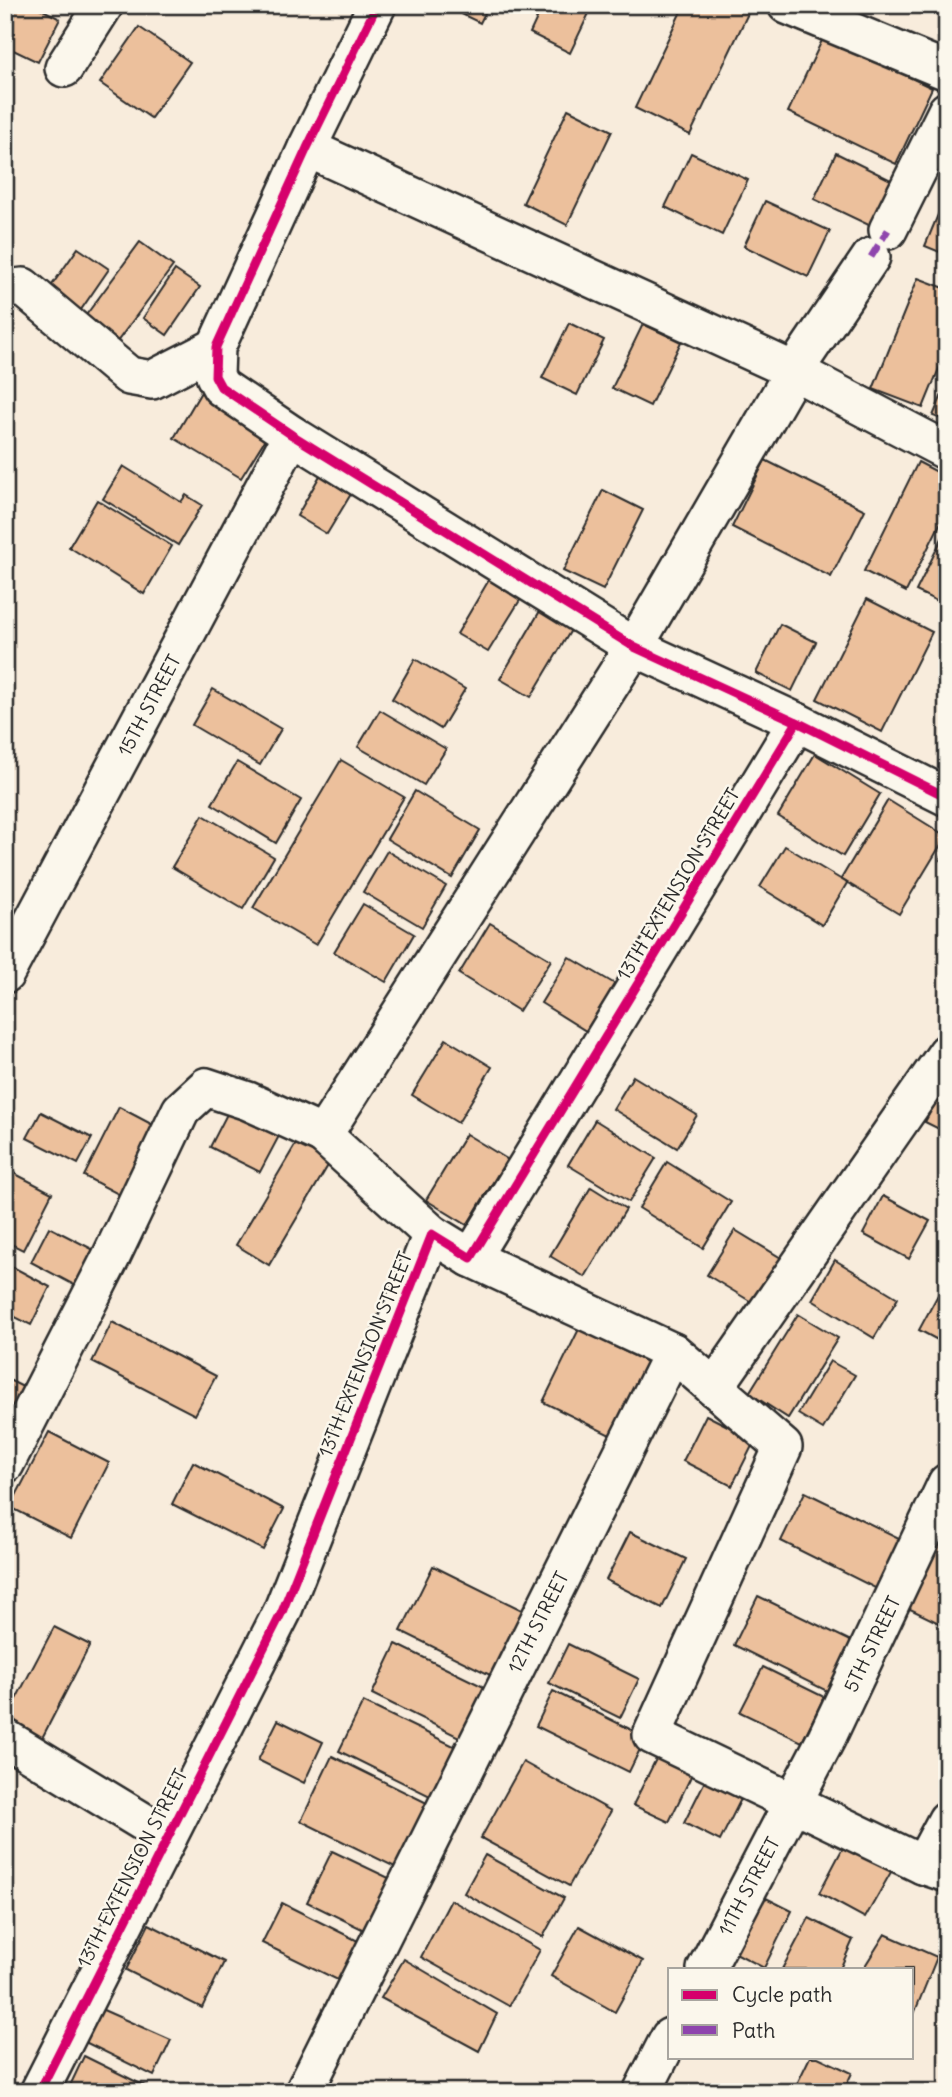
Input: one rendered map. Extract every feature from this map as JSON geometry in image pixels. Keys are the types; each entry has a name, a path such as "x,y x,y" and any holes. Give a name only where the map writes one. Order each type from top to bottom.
{"street":[{"path":"64,68 104,5"},
{"path":"377,5 307,148 216,347 215,376 221,387 292,435 634,647 797,722 947,797"},
{"path":"787,5 947,71"},
{"path":"323,1135 634,647 794,372 879,244 947,111"},
{"path":"307,148 794,372 947,451"},
{"path":"5,289 23,287 129,376 152,380 216,347"},
{"name":"15TH STREET","path":"5,974 292,435"},
{"name":"13TH EXTENSION STREET","path":"38,2092 282,1612 432,1234 471,1258 797,722"},
{"path":"714,1388 947,1053"},
{"path":"5,1464 111,1257 181,1110 206,1087 248,1101 323,1135 432,1234"},
{"path":"471,1258 673,1352 783,1447 652,1735 935,1869 947,1820"},
{"name":"12TH STREET","path":"304,2092 673,1352"},
{"name":"5TH STREET","path":"793,1802 947,1483"},
{"path":"5,1738 168,1837"},
{"name":"11TH STREET","path":"707,1968 793,1802"},
{"path":"642,2092 668,2041"}],"building":[{"path":"5,5 34,5 60,19 38,62 5,46"},
{"path":"443,5 489,5 480,23"},
{"path":"543,5 593,5 570,53 530,33"},
{"path":"684,5 752,5 690,135 635,108"},
{"path":"139,27 190,62 151,118 100,83"},
{"path":"824,36 932,88 896,164 788,112"},
{"path":"568,109 612,131 567,225 523,203"},
{"path":"691,153 748,180 722,235 665,207"},
{"path":"836,153 899,184 877,229 814,199"},
{"path":"947,193 947,255 925,246"},
{"path":"765,201 830,231 808,277 744,246"},
{"path":"140,242 173,266 111,350 78,326"},
{"path":"78,248 109,269 76,317 45,295"},
{"path":"175,270 200,287 167,335 143,318"},
{"path":"918,278 947,289 947,349 923,408 873,389"},
{"path":"569,323 604,340 577,395 542,378"},
{"path":"643,324 681,342 650,406 612,388"},
{"path":"947,383 947,421 933,416"},
{"path":"201,392 269,433 241,478 174,438"},
{"path":"765,460 865,510 831,577 732,527"},
{"path":"918,462 947,477 947,510 906,592 864,571"},
{"path":"326,465 357,484 327,534 297,516"},
{"path":"123,466 181,502 186,495 202,505 178,545 103,499"},
{"path":"603,490 643,510 603,590 563,571"},
{"path":"97,500 172,546 144,594 69,547"},
{"path":"947,528 947,606 916,591"},
{"path":"493,573 525,592 488,652 457,634"},
{"path":"867,599 932,632 882,732 817,699"},
{"path":"540,611 571,630 531,697 500,679"},
{"path":"780,624 816,642 792,691 756,673"},
{"path":"415,659 465,689 441,729 392,699"},
{"path":"213,689 281,729 260,765 192,725"},
{"path":"380,710 446,749 424,785 358,747"},
{"path":"815,754 880,794 843,856 778,816"},
{"path":"341,760 404,797 316,945 253,908"},
{"path":"237,762 301,800 276,843 212,804"},
{"path":"415,791 480,830 452,878 387,839"},
{"path":"888,800 946,836 899,914 841,879"},
{"path":"203,815 274,857 243,909 172,867"},
{"path":"785,846 847,883 822,925 760,887"},
{"path":"947,849 947,864 940,860"},
{"path":"387,851 446,886 422,927 363,892"},
{"path":"363,904 414,934 386,982 334,952"},
{"path":"490,923 551,960 519,1011 459,974"},
{"path":"569,957 615,984 586,1031 541,1003"},
{"path":"446,1039 492,1067 458,1123 412,1095"},
{"path":"633,1076 697,1115 677,1148 613,1109"},
{"path":"947,1081 947,1133 925,1122"},
{"path":"119,1107 155,1126 120,1195 84,1176"},
{"path":"229,1110 279,1136 260,1172 210,1147"},
{"path":"41,1112 92,1138 78,1164 27,1138"},
{"path":"595,1120 656,1158 629,1202 568,1165"},
{"path":"466,1134 507,1159 467,1225 426,1200"},
{"path":"300,1137 333,1157 269,1265 236,1245"},
{"path":"667,1162 731,1202 703,1248 639,1208"},
{"path":"6,1169 52,1193 23,1250 5,1241"},
{"path":"591,1187 626,1209 585,1277 550,1256"},
{"path":"883,1196 930,1221 909,1259 863,1234"},
{"path":"49,1227 94,1250 76,1286 31,1262"},
{"path":"735,1230 791,1264 763,1309 707,1275"},
{"path":"835,1260 898,1298 874,1338 812,1300"},
{"path":"11,1266 50,1287 31,1325 5,1312 5,1277"},
{"path":"947,1278 947,1345 919,1330"},
{"path":"798,1314 838,1338 788,1418 749,1393"},
{"path":"112,1322 216,1376 195,1415 92,1362"},
{"path":"579,1329 651,1364 614,1437 543,1402"},
{"path":"830,1361 855,1375 823,1429 798,1414"},
{"path":"5,1378 35,1393 5,1447"},
{"path":"706,1415 755,1440 732,1486 683,1461"},
{"path":"49,1432 109,1463 71,1538 10,1507"},
{"path":"193,1462 284,1509 263,1550 172,1504"},
{"path":"805,1492 901,1539 877,1589 781,1541"},
{"path":"630,1532 686,1559 662,1608 606,1580"},
{"path":"940,1541 947,1544 947,1627 908,1608"},
{"path":"433,1566 528,1613 496,1678 401,1631"},
{"path":"758,1596 853,1642 829,1692 734,1645"},
{"path":"54,1627 90,1645 41,1740 5,1720"},
{"path":"396,1644 490,1690 465,1740 372,1694"},
{"path":"568,1644 639,1679 620,1718 549,1683"},
{"path":"763,1667 824,1697 802,1742 740,1712"},
{"path":"553,1691 646,1737 629,1772 536,1726"},
{"path":"363,1702 460,1749 436,1799 339,1751"},
{"path":"278,1720 323,1742 304,1783 258,1760"},
{"path":"661,1749 696,1766 669,1822 633,1805"},
{"path":"332,1756 433,1806 401,1870 301,1821"},
{"path":"523,1762 611,1811 569,1886 481,1838"},
{"path":"713,1765 749,1783 720,1841 684,1823"},
{"path":"847,1840 895,1865 865,1918 819,1893"},
{"path":"332,1851 393,1880 368,1932 307,1902"},
{"path":"485,1855 564,1898 543,1937 464,1893"},
{"path":"756,1893 792,1911 764,1968 728,1949"},
{"path":"451,1900 540,1950 509,2006 421,1957"},
{"path":"282,1903 368,1946 348,1985 262,1943"},
{"path":"809,1918 853,1940 840,1968 783,1968"},
{"path":"149,1924 224,1962 202,2008 126,1970"},
{"path":"579,1926 643,1961 615,2012 551,1976"},
{"path":"885,1934 937,1957 914,2014 914,1968 864,1968"},
{"path":"404,1959 497,2014 479,2051 381,1998"},
{"path":"101,2009 171,2040 154,2076 83,2041"},
{"path":"84,2056 157,2092 67,2092"},
{"path":"810,2058 820,2058 852,2073 843,2092 793,2092"}],"marked path":[{"path":"871,257 888,230"}],"cycle path":[{"path":"377,5 307,148 216,347 215,376 221,387 292,435 634,647 797,722 947,797"},
{"path":"39,2092 282,1612 432,1234 471,1258 797,722"}]}
